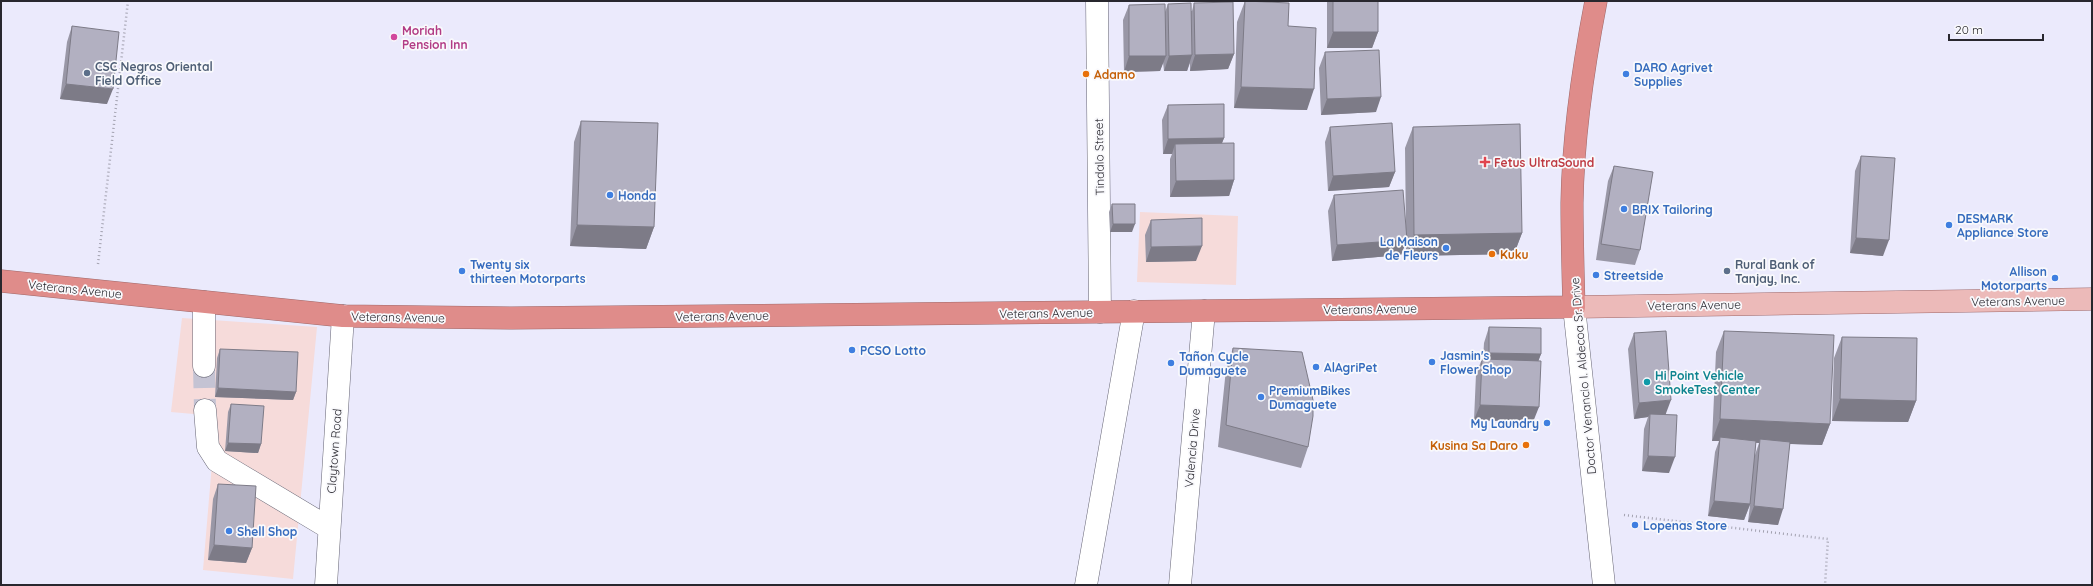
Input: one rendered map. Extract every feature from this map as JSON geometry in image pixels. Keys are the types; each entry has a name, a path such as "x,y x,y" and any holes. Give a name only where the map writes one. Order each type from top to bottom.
{"highway":[{"name":"Doctor Venancio I. Aldecoa Sr. Drive","path":"1574,307 1572,203 1576,132 1586,50 1596,1"},
{"name":"Veterans Avenue","path":"1,281 343,316 512,318 1574,307"}],"main road":[{"name":"Veterans Avenue","path":"1574,307 2092,300"}],"street":[{"name":"Tindalo Street","path":"1097,1 1100,312"},
{"path":"204,302 204,366"},
{"name":"Doctor Venancio I. Aldecoa Sr. Drive","path":"1574,307 1604,585"},
{"name":"Valencia Drive","path":"1180,585 1204,311"},
{"path":"1086,585 1134,312"},
{"name":"Claytown Road","path":"326,585 343,316"},
{"path":"205,410 208,447 217,462 329,528"}],"path":[{"path":"95,291 128,1"},
{"path":"1596,511 1828,539 1825,585"}],"shaded area":[{"path":"1140,212 1238,216 1236,285 1137,282"},
{"path":"182,318 317,327 293,579 203,570 216,416 171,412"}],"building":[{"path":"1245,1 1289,3 1288,26 1316,28 1314,89 1241,87"},
{"path":"1333,1 1378,1 1378,32 1333,32"},
{"path":"1233,2 1234,54 1195,55 1194,3"},
{"path":"1191,3 1192,55 1169,56 1168,4"},
{"path":"1165,4 1166,56 1129,56 1129,5"},
{"name":"CSC Negros Oriental Field Office","path":"72,26 119,32 113,89 66,84"},
{"path":"1379,50 1381,97 1327,99 1325,52"},
{"path":"1224,104 1224,138 1168,139 1168,105"},
{"name":"Honda","path":"581,121 658,123 654,227 577,225"},
{"path":"1392,123 1395,172 1333,176 1330,127"},
{"path":"1520,124 1522,233 1414,235 1413,127"},
{"path":"1234,143 1234,180 1176,181 1175,144"},
{"path":"1861,156 1895,158 1889,240 1856,238"},
{"path":"1614,166 1653,172 1640,250 1601,244"},
{"path":"1403,190 1407,240 1337,245 1334,195"},
{"path":"1112,204 1135,204 1135,224 1113,224"},
{"path":"1202,218 1202,246 1151,247 1151,220"},
{"path":"1489,327 1541,328 1541,354 1489,353"},
{"name":"Hi Point Vehicle SmokeTest Center","path":"1666,331 1671,400 1639,403 1634,333"},
{"path":"1724,331 1834,335 1830,424 1720,419"},
{"path":"1842,337 1917,338 1916,401 1840,399"},
{"name":"PremiumBikes Dumaguete","path":"1233,348 1302,352 1313,400 1313,416 1308,447 1226,425"},
{"path":"220,349 298,352 296,392 218,388"},
{"path":"1482,359 1541,361 1539,407 1480,405"},
{"path":"231,404 264,406 261,444 228,443"},
{"path":"1650,414 1677,415 1675,457 1648,456"},
{"path":"1720,437 1756,441 1750,504 1714,501"},
{"path":"1760,439 1790,442 1783,509 1754,506"},
{"name":"Shell Shop","path":"218,484 256,486 252,548 214,545"}],"tunnel":[{"path":"204,366 205,410"}],"place":[{"name":"Moriah Pension Inn","path":"394,37"},
{"name":"CSC Negros Oriental Field Office","path":"87,73"},
{"name":"Adamo","path":"1086,74"},
{"name":"DARO Agrivet Supplies","path":"1626,74"},
{"name":"Fetus UltraSound","path":"1485,162"},
{"name":"Honda","path":"610,195"},
{"name":"BRIX Tailoring","path":"1624,209"},
{"name":"DESMARK Appliance Store","path":"1949,225"},
{"name":"La Maison de Fleurs","path":"1446,248"},
{"name":"Kuku","path":"1492,254"},
{"name":"Twenty six thirteen Motorparts","path":"462,271"},
{"name":"Rural Bank of Tanjay, Inc.","path":"1727,271"},
{"name":"Streetside","path":"1596,275"},
{"name":"Allison Motorparts","path":"2055,278"},
{"name":"PCSO Lotto","path":"852,350"},
{"name":"Jasmin's Flower Shop","path":"1432,362"},
{"name":"Tañon Cycle Dumaguete","path":"1171,363"},
{"name":"AlAgriPet","path":"1316,367"},
{"name":"Hi Point Vehicle SmokeTest Center","path":"1647,382"},
{"name":"PremiumBikes Dumaguete","path":"1261,397"},
{"name":"My Laundry","path":"1547,423"},
{"name":"Kusina Sa Daro","path":"1526,445"},
{"name":"Lopenas Store","path":"1635,525"},
{"name":"Shell Shop","path":"229,531"}]}
